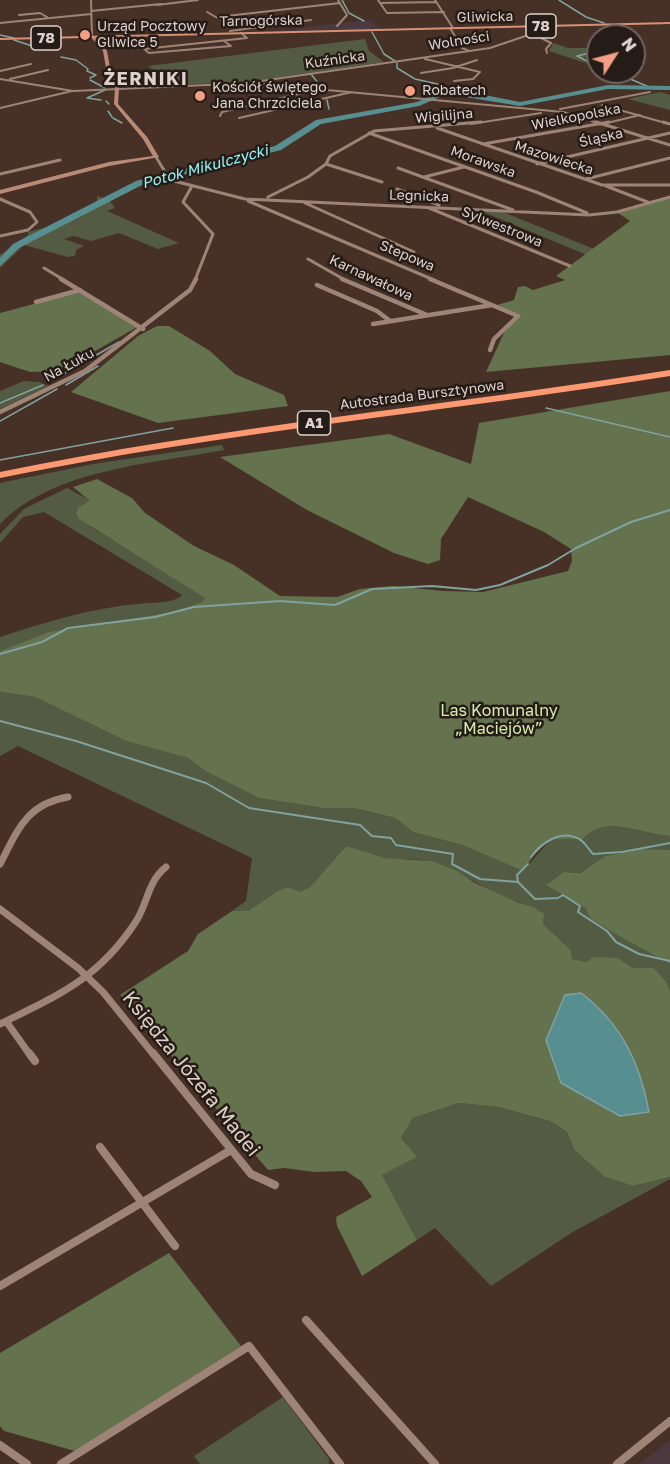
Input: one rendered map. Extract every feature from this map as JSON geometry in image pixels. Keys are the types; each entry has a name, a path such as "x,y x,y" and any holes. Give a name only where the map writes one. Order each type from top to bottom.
{"highway":[{"name":"Autostrada Bursztynowa","path":"646,374 670,366"},
{"name":"Autostrada Bursztynowa","path":"0,475 186,440 646,374 670,373"},
{"name":"Autostrada Bursztynowa","path":"0,467 172,435 627,377"}],"main road":[{"name":"Gliwicka","path":"452,28 670,23"},
{"name":"Tarnogórska","path":"0,39 452,28"}],"street":[{"path":"0,192 109,164 156,157 147,141 116,105 117,88 109,72 105,51 92,37 91,0"},
{"path":"0,23 198,0"},
{"path":"218,18 339,1 347,15 338,29"},
{"path":"380,2 435,1 444,12 462,48 470,51"},
{"path":"380,2 387,13 444,12"},
{"path":"156,5 161,4"},
{"path":"226,23 277,16 266,11"},
{"path":"207,12 226,23 230,33 311,20"},
{"path":"20,15 40,13 47,18"},
{"name":"Wolności","path":"422,58 490,48 555,26"},
{"path":"242,33 247,38"},
{"path":"534,35 551,43 546,49 547,53"},
{"path":"144,49 254,38"},
{"path":"142,43 138,44 149,53 231,46 224,41"},
{"path":"422,58 480,72 473,79 454,81"},
{"name":"Kuźnicka","path":"252,83 422,58"},
{"path":"421,73 456,67 477,60"},
{"path":"0,71 31,64"},
{"path":"7,80 48,70"},
{"path":"0,79 73,91"},
{"path":"0,108 73,91 252,83 563,112 670,145"},
{"path":"220,116 222,112 323,88"},
{"path":"239,118 357,91"},
{"name":"Wigilijna","path":"258,199 279,194 283,188 308,177 326,164 330,156 369,133 437,128 598,104 651,92"},
{"path":"598,104 670,124"},
{"name":"Wielkopolska","path":"480,144 640,115"},
{"name":"Mazowiecka","path":"437,128 602,185 670,185"},
{"name":"Morawska","path":"369,133 536,192 589,215"},
{"name":"Śląska","path":"537,164 670,133"},
{"name":"Legnicka","path":"156,157 167,176 192,186 245,199 589,215 617,212 670,197"},
{"path":"585,179 670,159"},
{"path":"0,174 60,160"},
{"path":"326,164 382,182"},
{"path":"423,178 464,167"},
{"path":"398,168 518,213"},
{"path":"602,185 650,203"},
{"name":"Na Łuku","path":"0,412 85,371 143,329 190,290 213,239 209,228 183,202 192,186"},
{"path":"397,189 442,207"},
{"path":"0,199 30,212 37,222 28,230 0,236"},
{"name":"Stepowa","path":"245,199 518,316 494,339 490,350"},
{"path":"302,201 414,252"},
{"name":"Sylwestrowa","path":"426,206 570,266"},
{"name":"Karnawałowa","path":"308,259 338,277 427,315"},
{"path":"44,268 143,329"},
{"path":"317,285 377,311 390,321"},
{"path":"36,302 81,290"},
{"path":"373,324 493,304"},
{"path":"0,864 31,810 51,800 68,797"},
{"path":"35,1061 3,1022 73,988 87,975 137,921 153,878 166,867"},
{"name":"Księdza Józefa Madei","path":"0,909 87,975 115,1006 231,1150 258,1179 275,1185"},
{"path":"100,1147 175,1246"},
{"path":"0,1286 231,1150"},
{"path":"306,1320 435,1464"},
{"path":"61,1464 249,1346 340,1464"},
{"path":"617,1464 670,1421"},
{"path":"0,1445 27,1464"}],"shaded area":[{"path":"372,20 378,29 281,31 323,25"},
{"path":"670,1440 670,1464 640,1464"}],"green space":[{"path":"365,39 369,51 384,62 248,82 173,85 148,66"},
{"path":"553,43 568,48 586,48 586,57 582,58 586,63 549,51"},
{"path":"660,92 670,95 670,110 628,99"},
{"path":"162,176 164,178 142,184 110,201 115,208 107,211 179,243 158,249 119,233 91,241 74,236 64,239 84,246 76,250 75,256 68,257 24,245 0,268 0,255 28,235 28,232 47,227 97,201 97,196 104,198 143,179"},
{"path":"670,197 670,355 486,372 508,324 519,315 497,305 514,300 518,287 525,286 533,290 565,280 556,276 630,221 618,213"},
{"path":"481,211 503,212 594,249 587,255"},
{"path":"83,291 139,326 60,371 30,372 0,362 0,313"},
{"path":"157,326 169,326 210,351 235,374 284,395 288,406 158,423 71,392 138,336"},
{"path":"24,381 39,382 48,386 0,409 0,391"},
{"name":"Las Komunalny „Maciejów”","path":"670,391 670,836 613,826 592,831 583,839 551,839 534,855 523,871 462,845 413,832 395,818 354,808 323,808 259,798 207,772 188,758 126,741 35,697 0,692 0,651 48,632 171,612 202,602 205,598 79,519 76,513 79,507 90,501 73,487 97,479 132,498 145,513 194,546 234,565 280,596 337,597 360,589 393,586 483,592 568,571 572,561 571,549 544,532 468,497 441,539 440,560 428,564 394,553 307,510 220,457 389,434 471,464 479,423"},
{"path":"222,445 224,450 135,465 75,480 48,491 22,506 0,524 0,483 93,464"},
{"path":"67,488 91,501 89,526 197,591 205,598 202,602 171,612 48,632 0,651 0,637 33,626 102,609 173,600 182,595 44,512 23,517 0,543 0,534 24,509"},
{"path":"0,692 35,697 126,741 188,758 207,772 259,798 323,808 354,808 395,818 413,832 462,845 523,871 551,839 583,839 592,831 613,826 670,836 670,850 643,849 605,856 579,873 564,872 586,908 617,935 670,964 670,991 666,981 654,968 633,968 618,958 587,962 572,959 571,950 543,924 532,906 507,898 430,861 385,858 346,846 310,887 299,892 276,892 248,911 232,911 246,901 252,858 18,746 0,756"},
{"path":"346,846 385,858 432,861 457,871 475,883 519,903 532,906 544,914 543,924 571,950 572,959 587,962 593,957 618,958 633,968 654,968 666,981 670,991 670,1177 633,1186 605,1177 574,1150 567,1132 550,1121 498,1107 459,1103 413,1118 401,1138 417,1157 382,1175 417,1240 362,1276 337,1226 336,1217 372,1197 361,1181 346,1171 315,1172 284,1168 268,1170 120,995 188,951 198,934 232,911 248,911 276,892 288,887 299,892 310,887"},
{"path":"643,849 670,850 670,964 590,918 586,908 546,885 564,872 580,873 605,856"},
{"path":"459,1103 498,1107 550,1121 567,1132 574,1150 605,1177 633,1186 670,1177 670,1179 571,1233 491,1286 435,1228 417,1240 382,1175 416,1157 401,1138 413,1118"},
{"path":"169,1253 241,1346 75,1451 4,1431 0,1426 0,1353"},
{"path":"283,1397 329,1459 329,1464 200,1464 194,1456"}],"water":[{"path":"581,993 607,1017 627,1045 640,1077 649,1112 620,1116 561,1083 546,1040 565,995"}],"waterway":[{"path":"342,0 349,13 364,21"},
{"path":"559,0 586,17 604,23"},
{"path":"372,32 384,54 395,61"},
{"path":"0,35 14,38"},
{"path":"14,40 32,46"},
{"path":"586,54 577,56 586,60"},
{"path":"61,57 76,60 88,69 87,71 96,75 90,78"},
{"path":"397,63 397,68 415,79 442,85 439,94"},
{"path":"311,74 322,88"},
{"path":"90,80 105,88"},
{"path":"642,84 649,87"},
{"name":"Potok Mikulczycki","path":"0,263 16,246 139,183 278,148 319,122 419,104 446,92 464,93 520,104 608,87 670,88"},
{"path":"101,100 87,98 105,90"},
{"path":"327,100 329,109"},
{"path":"106,101 109,104"},
{"path":"108,111 112,117"},
{"path":"113,118 122,123"},
{"path":"53,380 119,342"},
{"path":"66,385 98,366"},
{"path":"0,403 43,385"},
{"path":"0,421 57,389"},
{"path":"546,408 670,437"},
{"path":"0,460 173,428"},
{"path":"0,654 42,642 68,628 155,617 194,607 280,601 335,605 372,589 432,586 476,590 500,585 548,565 576,548 631,522 670,510"},
{"path":"0,721 76,741 206,783 249,808 360,825 372,836 391,838 396,845 453,854 452,864 480,879 518,882"},
{"path":"531,857 552,839 565,836 581,840 593,854 622,852 670,843"},
{"path":"518,882 517,875 528,864"},
{"path":"518,882 535,899 558,898 563,895 580,906 578,912 607,931 616,942 639,954 670,961"}],"place":[{"name":"Urząd Pocztowy Gliwice 5","path":"85,35"},
{"name":"Robatech","path":"410,91"},
{"name":"Kościół świętego Jana Chrzciciela","path":"200,96"}],"district":[{"name":"ŻERNIKI","path":"146,79"}]}
